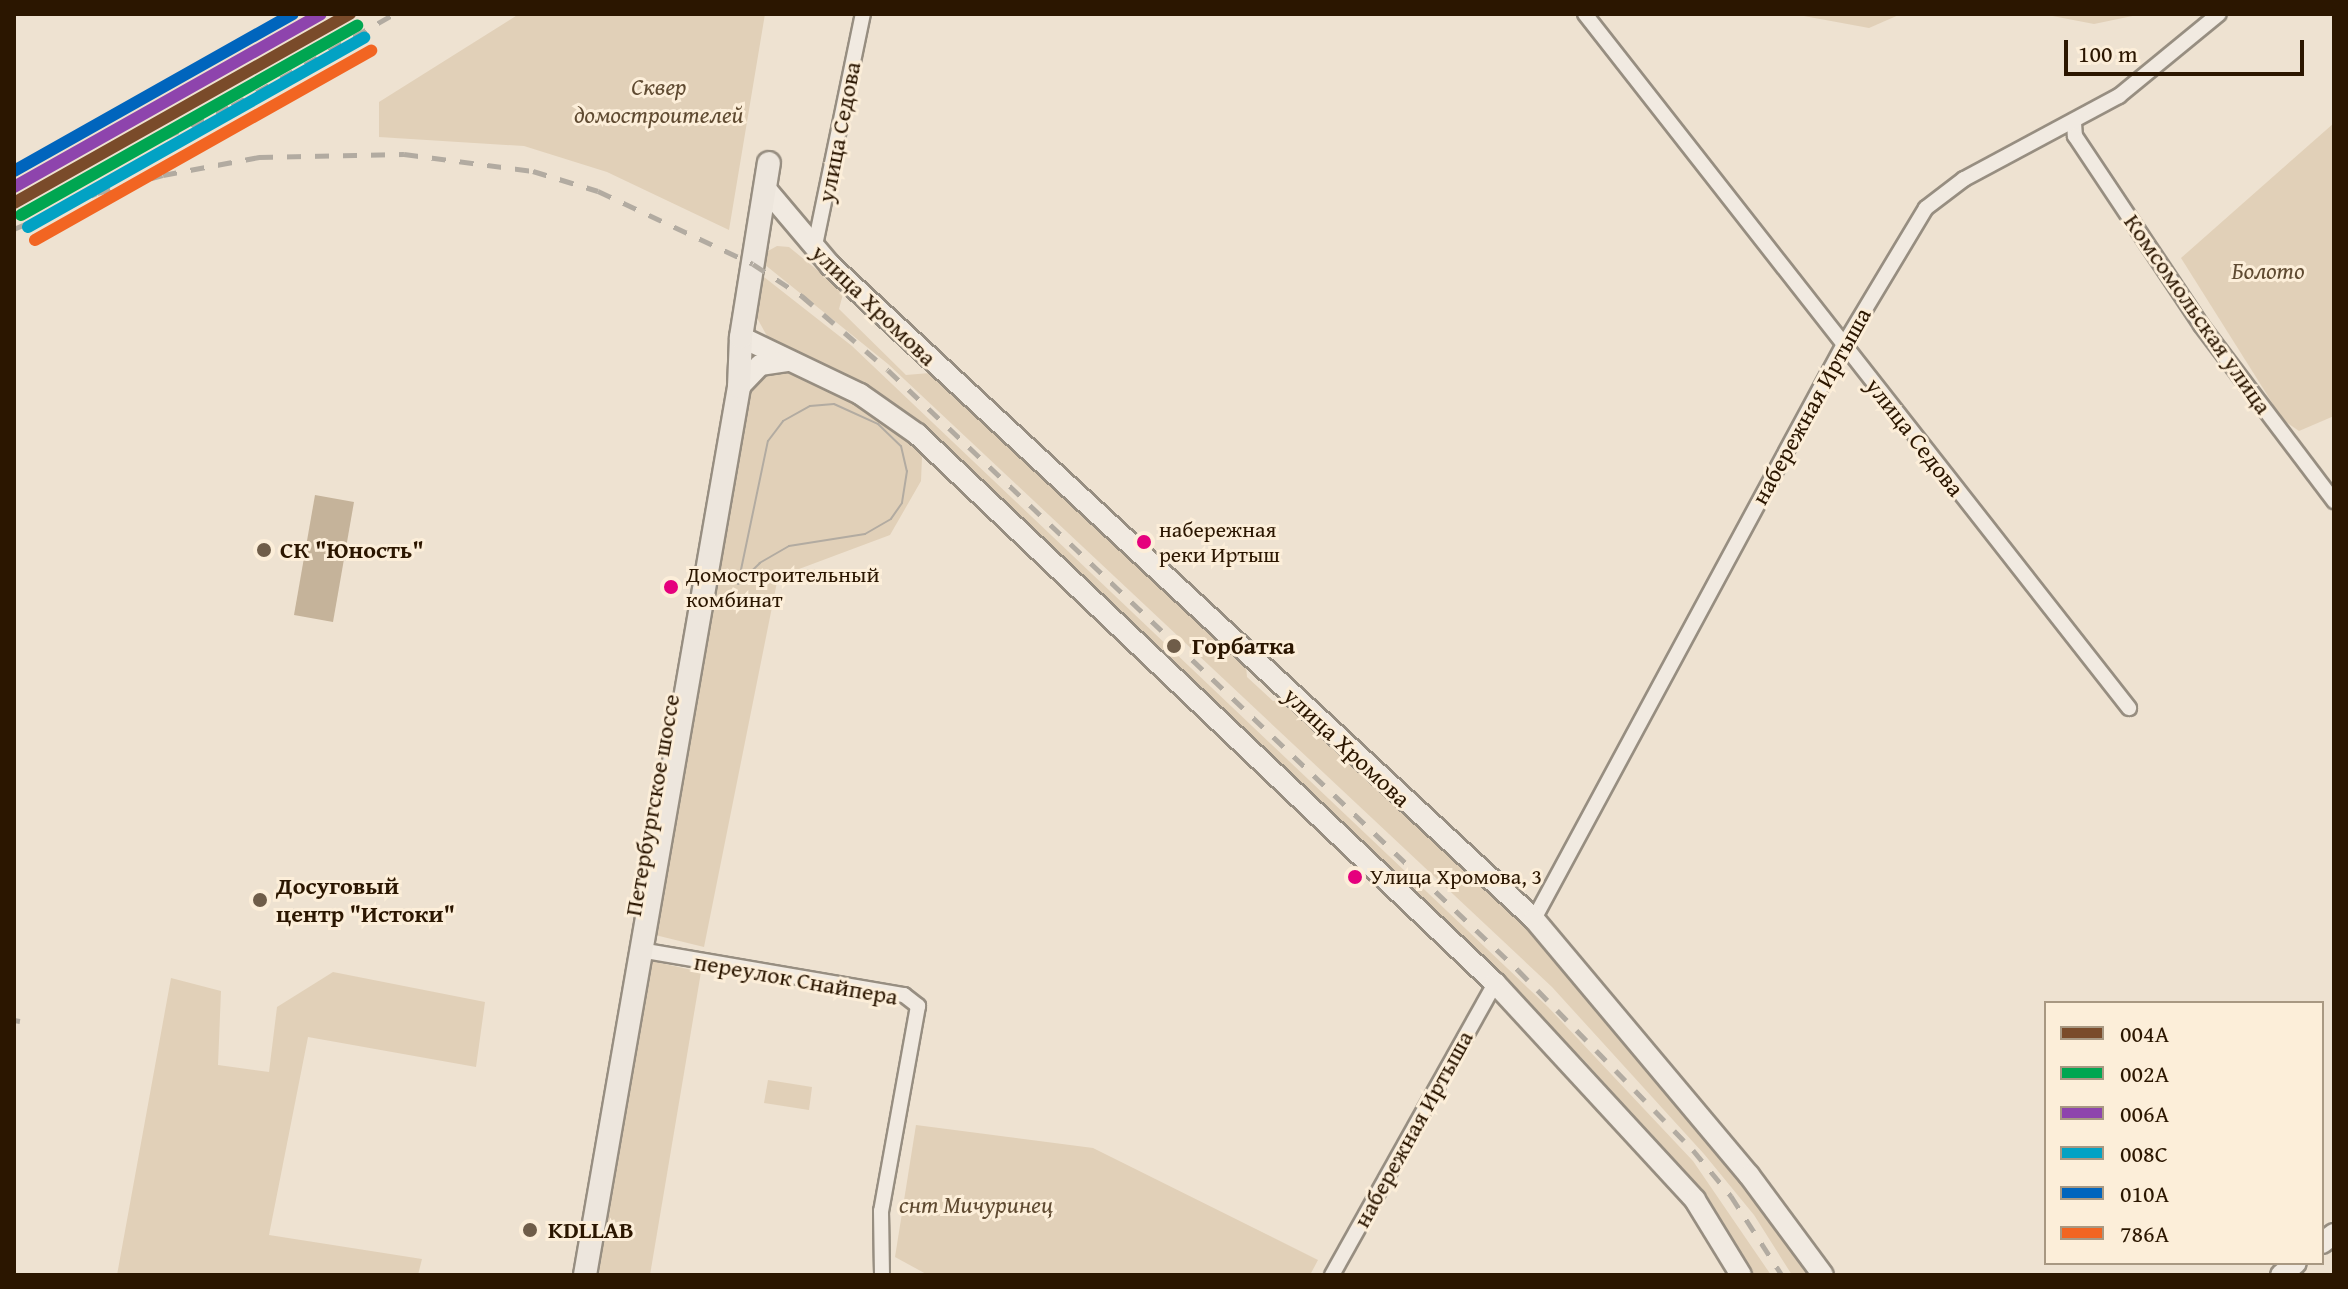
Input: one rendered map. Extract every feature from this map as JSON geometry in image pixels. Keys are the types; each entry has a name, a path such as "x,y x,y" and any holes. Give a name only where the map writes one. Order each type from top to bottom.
{"main road":[{"name":"Петербургское шоссе","path":"701,557 739,387 741,337 769,163"},
{"name":"Петербургское шоссе","path":"570,1275 592,1190 634,949 701,557 724,386 741,337"},
{"name":"Петербургское шоссе","path":"585,1275 592,1190"}],"street":[{"name":"улица Седова","path":"814,250 863,14"},
{"name":"улица Седова","path":"1585,14 2129,708"},
{"name":"набережная Иртыша","path":"1534,919 1898,248 1940,194 2074,123 2155,71 2219,14"},
{"name":"Комсомольская улица","path":"2074,123 2075,136 2201,325 2334,501"},
{"name":"улица Хромова","path":"765,188 814,250 1534,919 1749,1175 1823,1275"},
{"path":"741,337 877,404 917,434 1495,983 1695,1200 1741,1275"},
{"path":"739,387 763,363 796,362"},
{"name":"переулок Снайпера","path":"634,949 904,995 918,1006 881,1211 882,1275"},
{"name":"набережная Иртыша","path":"1332,1275 1495,983"}],"green space":[{"name":"Сквер домостроителей","path":"519,14 765,14 729,230 607,172 524,146 379,137 379,102"},
{"path":"1793,14 1901,14 1869,28"},
{"path":"2042,14 2142,14 2094,24"},
{"name":"Болото","path":"2334,123 2334,416 2299,431 2283,420 2181,258"},
{"path":"777,246 789,247 838,287 843,294 839,309 906,375 930,373 1246,666 1247,677 1273,701 1285,700 1527,924 1688,1112 1812,1275 1792,1275 1754,1215 1704,1154 1552,987 888,364 764,264 768,251"},
{"path":"764,277 852,346 1548,1007 1693,1161 1771,1275 1750,1275 1683,1171 1583,1059 964,463 877,395 767,336 757,318"},
{"path":"779,369 861,405 909,439 922,457 921,481 890,535 791,572 777,582 704,947 647,933 670,802 681,795 690,743 681,735 690,682 700,678 752,383"},
{"path":"647,960 701,972 650,1275 593,1275"},
{"path":"333,972 485,1002 476,1067 308,1037 269,1235 422,1259 418,1275 117,1275 171,978 221,991 218,1065 269,1072 277,1007"},
{"path":"768,1080 812,1087 809,1110 764,1103"},
{"name":"снт Мичуринец","path":"916,1125 1093,1148 1318,1260 1310,1275 928,1275 895,1257"}],"shaded area":[{"path":"315,495 354,502 333,622 294,615"}],"tram line":[{"path":"834,404 878,424 901,446 907,471 902,503 891,519 865,534 789,546 760,563 738,584 768,441 783,421 810,406 834,404"}],"railway":[{"path":"14,217 115,161 232,106 394,14"},
{"path":"14,229 97,193 163,175 259,157 404,154 533,171 598,191 753,264 802,296 888,370 1518,970 1693,1150 1731,1196 1782,1275"},
{"path":"14,1020 20,1021"}],"transit line":[{"name":"010А","path":"14,171 293,14"},
{"name":"006А","path":"14,187 321,14"},
{"name":"004А","path":"14,203 350,14"},
{"name":"002А","path":"21,215 357,26"},
{"name":"008С","path":"28,227 364,38"},
{"name":"786А","path":"35,240 371,51"}],"place":[{"name":"набережная реки Иртыш","path":"1144,542"},
{"name":"СК \"Юность\"","path":"264,550"},
{"name":"Домостроительный комбинат","path":"671,587"},
{"name":"Горбатка","path":"1174,646"},
{"name":"Улица Хромова, 3","path":"1355,877"},
{"name":"Досуговый центр \"Истоки\"","path":"260,900"},
{"name":"KDLLAB","path":"530,1230"}]}
